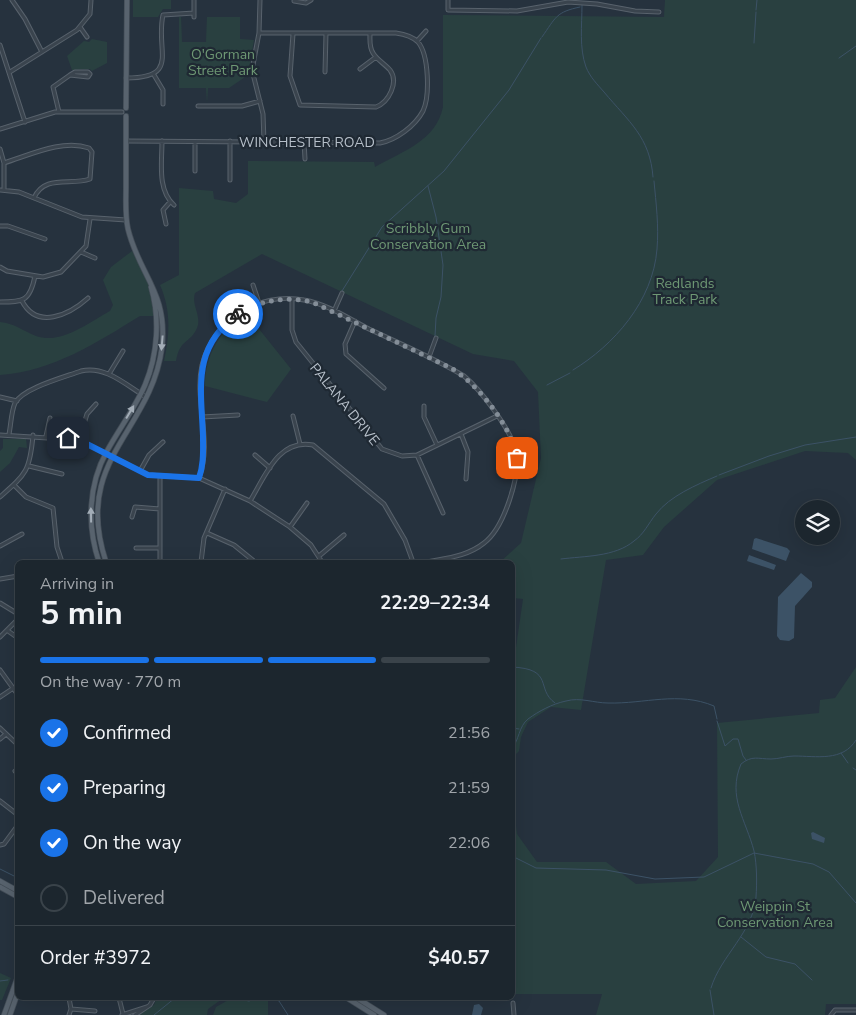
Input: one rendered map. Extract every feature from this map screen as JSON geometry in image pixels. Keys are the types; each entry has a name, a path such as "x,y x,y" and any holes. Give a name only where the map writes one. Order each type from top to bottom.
{"main road":[{"path":"106,560 99,534 98,505 101,486 111,457 146,397 158,367 163,333 159,302 131,239 126,220 127,0"},
{"path":"98,560 92,536 91,506 98,472 105,454 141,394 151,367 156,342 155,306 147,274"},
{"path":"0,881 15,889"},
{"path":"0,888 15,896"},
{"path":"4,1015 15,984"},
{"path":"10,1015 15,1000"},
{"path":"350,1000 374,1015"},
{"path":"360,1000 384,1015"}],"street":[{"path":"12,0 25,19 42,52"},
{"path":"10,72 80,28 90,14 91,0"},
{"path":"126,78 144,78 154,75 163,60 164,16 194,15 194,0"},
{"path":"260,0 259,34 252,70 264,120 264,142"},
{"path":"294,1 306,2 311,0"},
{"path":"448,0 448,10 517,12 568,2 597,4 635,12 659,12"},
{"path":"80,28 87,37"},
{"path":"259,34 401,34 417,41 426,31"},
{"path":"293,34 290,76 297,100 303,106 376,106 382,104 392,91 392,76 390,71 376,57 370,46 370,33"},
{"path":"325,72 326,34"},
{"name":"WINCHESTER ROAD","path":"126,141 195,143 230,141 384,142 395,137 416,121 424,107 426,61 417,41"},
{"path":"0,44 25,122"},
{"path":"360,69 376,57"},
{"path":"59,112 53,87 70,75 75,72 88,72 90,74 88,76 70,75"},
{"path":"154,75 163,90 163,104"},
{"path":"198,106 242,106 260,101"},
{"path":"0,130 59,112 125,112"},
{"path":"162,141 162,183 170,202 174,205"},
{"path":"230,141 230,180"},
{"path":"304,142 305,159"},
{"path":"195,143 195,171"},
{"path":"4,163 52,147 90,148 92,152 90,179 59,181 41,187 34,198"},
{"path":"0,149 4,163 2,190 34,198 90,219 126,220"},
{"path":"166,224 163,210 170,202"},
{"path":"0,267 7,271 35,276 53,276 61,272 81,252 88,240 90,219"},
{"path":"0,226 8,226 45,239"},
{"path":"81,252 95,258"},
{"path":"0,302 22,301 30,294 35,276"},
{"path":"253,285 259,303"},
{"path":"334,311 342,293"},
{"path":"22,301 31,314 36,317 50,318 88,298"},
{"path":"199,478 203,464 200,375 208,349 218,332 229,321 259,303 292,299 312,302 429,357 464,376 474,384 514,444 517,458 505,513 498,528 487,541 469,552 437,560"},
{"name":"PALANA DRIVE","path":"292,299 292,330 296,342 309,360 376,443 391,453 417,455"},
{"path":"355,321 345,344 346,354 384,388"},
{"path":"429,357 436,338"},
{"path":"109,374 123,351"},
{"path":"9,434 17,400 29,390 81,370 96,369 109,374 146,397"},
{"path":"0,397 17,400"},
{"path":"79,440 87,414 96,404"},
{"path":"424,406 424,417 437,445"},
{"path":"202,417 238,415"},
{"path":"292,416 300,444"},
{"path":"443,513 417,455 497,416"},
{"path":"46,436 50,418"},
{"path":"461,434 468,452 466,479"},
{"path":"0,435 33,435 79,440 140,471 160,476 199,478 250,501 290,527 311,544 321,560"},
{"path":"0,498 14,485 29,466 33,435"},
{"path":"140,471 149,456 162,442"},
{"path":"250,501 270,468 284,450 300,444 318,447 337,466 384,504 405,540 411,560"},
{"path":"256,455 270,468"},
{"path":"29,466 62,474"},
{"path":"160,476 160,560"},
{"path":"14,485 30,499 53,508 57,547 61,560"},
{"path":"201,560 206,533 225,489"},
{"path":"290,527 307,503"},
{"path":"132,517 135,507 160,509"},
{"path":"206,533 234,545 252,560"},
{"path":"0,546 22,534"},
{"path":"319,556 344,535"},
{"path":"136,548 160,548"},
{"path":"0,579 15,576"},
{"path":"0,603 15,612"},
{"path":"0,637 15,622"},
{"path":"8,630 15,636"},
{"path":"0,670 15,692"},
{"path":"0,697 12,689"},
{"path":"0,728 15,742"},
{"path":"0,738 6,734"},
{"path":"0,802 15,813"},
{"path":"0,845 4,844 15,829"},
{"path":"69,1000 71,1009 69,1015"},
{"path":"120,1000 125,1011"},
{"path":"136,1015 152,1003 153,1000"},
{"path":"514,1003 514,1015"},
{"path":"125,1011 147,1007"},
{"path":"71,1009 86,1008 95,1011"},
{"path":"831,1015 835,1010 856,1010"},
{"path":"123,1015 125,1011"}],"green space":[{"path":"133,0 171,0 171,9 163,9 158,17 133,17"},
{"name":"Redlands Track Park","path":"665,0 856,0 856,460 848,453 805,451 717,480 664,527 643,555 606,560 581,710 551,707 528,722 521,737 519,751 515,755 515,654 523,599 515,598 515,560 502,560 521,543 541,458 538,392 514,361 473,354 262,254 195,293 194,302 198,319 197,328 180,348 176,361 164,361 168,313 160,285 179,275 179,188 213,191 214,199 236,203 248,194 248,161 374,162 375,167 417,144 433,128 439,119 443,107 443,15 664,17"},
{"name":"O'Gorman Street Park","path":"179,17 181,17 182,42 206,42 207,17 240,17 240,39 254,40 248,75 229,88 208,88 207,103 206,88 179,88"},
{"path":"92,39 107,42 107,63 92,71 90,69 72,70 67,56 84,41 89,42"},
{"path":"132,251 149,285 154,316 140,316 107,336 56,362 38,368 0,375 0,322 45,338 55,338 84,327 110,311 113,305 103,280 111,267"},
{"path":"247,314 291,369 267,402 205,386 208,364 216,344 229,327"},
{"path":"3,439 26,439 27,448 19,447 10,463 0,472 0,451 3,448"},
{"name":"Weippin St Conservation Area","path":"856,667 856,1004 826,1004 825,1015 596,1015 602,994 515,994 515,816 517,834 537,862 606,862 636,884 696,881 718,857 717,723 819,713 820,700 835,698"},
{"path":"0,973 11,978 2,1000 0,1000"},
{"path":"156,1000 221,1000 208,1009 207,1015 139,1015 154,1005"},
{"path":"228,1000 268,1000 268,1015 213,1015 216,1007"}],"water":[{"path":"754,539 787,548 790,551 786,561 752,549"},
{"path":"749,555 776,565 774,570 747,561"},
{"path":"801,573 812,582 812,587 795,606 794,638 789,641 780,640 777,636 778,597"},
{"path":"813,832 825,838 824,843 812,839 811,833"},
{"path":"479,1004 483,1008 481,1015 472,1015 474,1005"}],"waterway":[{"path":"756,10 757,0"},
{"path":"582,5 582,44 586,67 594,80 643,140 648,151 653,177"},
{"path":"542,37 557,16 580,7"},
{"path":"754,43 756,12"},
{"path":"342,291 382,227 444,171 509,90 541,38"},
{"path":"839,58 856,46"},
{"path":"573,370 603,348 617,334 629,320 648,286 654,268 658,240 654,181"},
{"path":"428,186 436,217 443,265 441,297 436,318 435,336"},
{"path":"547,385 570,373"},
{"path":"719,475 805,445 856,437"},
{"path":"561,559 599,555 626,546 641,535 656,514 668,502 717,476"},
{"path":"515,667 534,672 539,676 549,698 555,703"},
{"path":"515,743 523,725 528,719 551,706 571,700 622,703 661,699 687,699 714,706 717,719"},
{"path":"717,721 725,746 733,739 738,739 746,760"},
{"path":"515,728 519,729"},
{"path":"711,988 722,965 749,922 754,910 756,897 756,862 754,851 737,798 737,776 741,764 755,758 771,759 791,756 820,757 836,755 851,747 856,740"},
{"path":"841,753 848,763"},
{"path":"515,858 536,868 606,870 655,879 704,877 754,853 813,864 829,872 856,903"},
{"path":"0,869 15,876"},
{"path":"741,937 766,957 795,964 812,980"},
{"path":"0,981 8,980"},
{"path":"710,990 714,1015"},
{"path":"154,1015 173,1000"},
{"path":"244,1000 252,1000"},
{"path":"277,1000 288,1015"}],"way so far":[{"path":"238,314 259,303 275,300 292,299 312,302 322,305 451,368 464,376 482,392 514,444 517,458"}],"route":[{"path":"68,438 79,440 148,475 199,478 203,464 200,375 203,360 214,337 238,314"}],"park label":[{"name":"Scribbly Gum Conservation Area","path":"428,236"}]}
